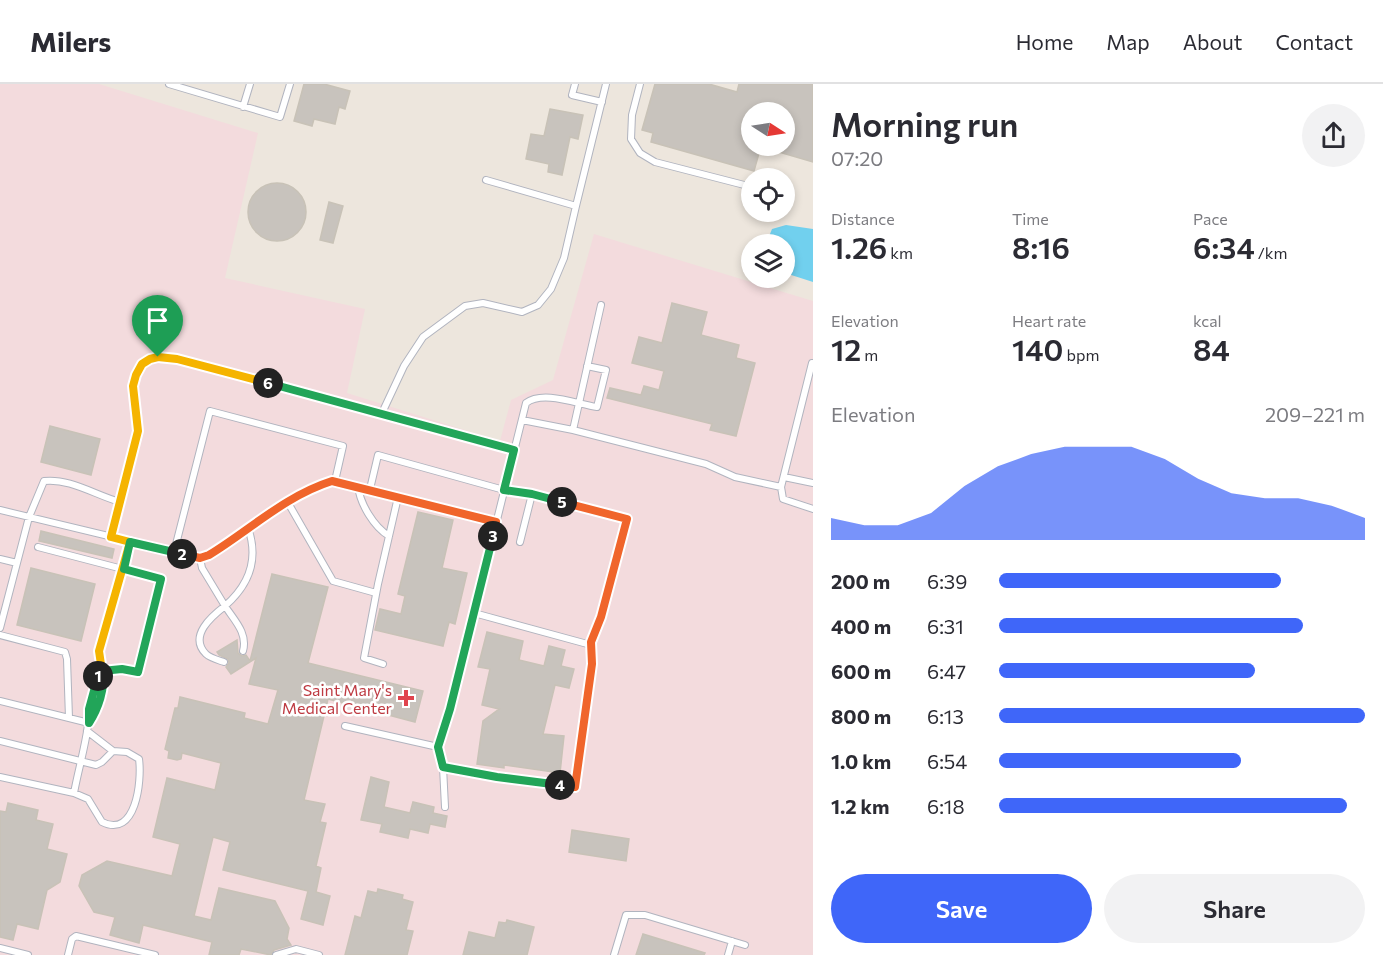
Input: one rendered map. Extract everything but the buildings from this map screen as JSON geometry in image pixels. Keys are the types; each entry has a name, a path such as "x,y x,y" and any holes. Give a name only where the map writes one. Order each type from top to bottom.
{"lane":[{"path":"169,84 280,117 290,84"},
{"path":"243,106 250,84"},
{"path":"575,84 572,95 602,102"},
{"path":"382,413 404,366 423,337 465,306 483,303 522,312 538,305 551,289 564,258 606,84"},
{"path":"640,84 632,115 632,139 640,153 655,162 741,184"},
{"path":"486,180 576,206"},
{"path":"573,430 601,305"},
{"path":"111,537 138,431 133,386 142,364 158,357 177,359 514,450"},
{"path":"812,363 781,487 783,499 813,509"},
{"path":"445,807 443,767 438,747 526,403 531,399 545,396 597,407 606,370 587,366"},
{"path":"174,552 210,411 343,446 335,481"},
{"path":"522,420 573,430 706,464 735,477 781,487"},
{"path":"370,489 378,455 504,490 532,494 627,519 601,617 591,645 592,664 575,787 443,767"},
{"path":"784,477 813,483"},
{"path":"0,628 2,608 29,517 44,481 50,480 85,488 102,497 120,502"},
{"path":"0,510 200,558 212,553 287,501 314,487 335,481 496,522"},
{"path":"358,486 359,494 379,530 389,536"},
{"path":"520,542 532,494"},
{"path":"383,664 364,658 398,497"},
{"path":"287,501 333,581 376,593"},
{"path":"224,662 207,655 200,640 207,620 234,598 248,577 253,544 248,528"},
{"path":"74,794 89,723 89,709 96,679 102,671 99,651 130,542"},
{"path":"39,547 161,579 138,672 122,669 102,671"},
{"path":"200,558 202,568 242,631 245,644 243,651"},
{"path":"0,559 17,563"},
{"path":"474,613 591,645"},
{"path":"0,635 65,652 69,718"},
{"path":"0,701 89,723"},
{"path":"345,726 438,747"},
{"path":"0,777 88,799 102,822 115,826 122,824 135,802 139,785 139,759 134,754 113,751 87,731"},
{"path":"0,741 96,765 113,751"},
{"path":"614,955 626,915 645,915 745,945"},
{"path":"68,955 72,939 76,936 155,955"},
{"path":"728,955 732,941"},
{"path":"0,948 28,955"},
{"path":"276,955 296,949 319,955"}],"shaded area":[{"name":"Saint Mary's Medical Center","path":"0,84 99,84 258,133 225,278 365,309 347,393 500,441 511,400 553,380 594,234 741,279 741,288 771,288 813,301 813,955 0,955"}],"water":[{"path":"786,225 813,229 813,282 795,276 795,234 770,234 772,229"}],"place":[{"name":"Saint Mary's Medical Center","path":"406,698"}],"route":[{"path":"158,357 142,364 133,386 138,431 111,537 130,542 99,651 102,671 96,679 89,709 89,723 96,712 104,681 102,671 122,669 138,672 161,579 124,569 130,542 200,558 212,553 290,499 314,487 335,481 496,522 450,709 438,747 443,767 575,787 592,664 591,642 601,617 627,519 532,494 504,490 514,450 177,359 158,357"}]}
